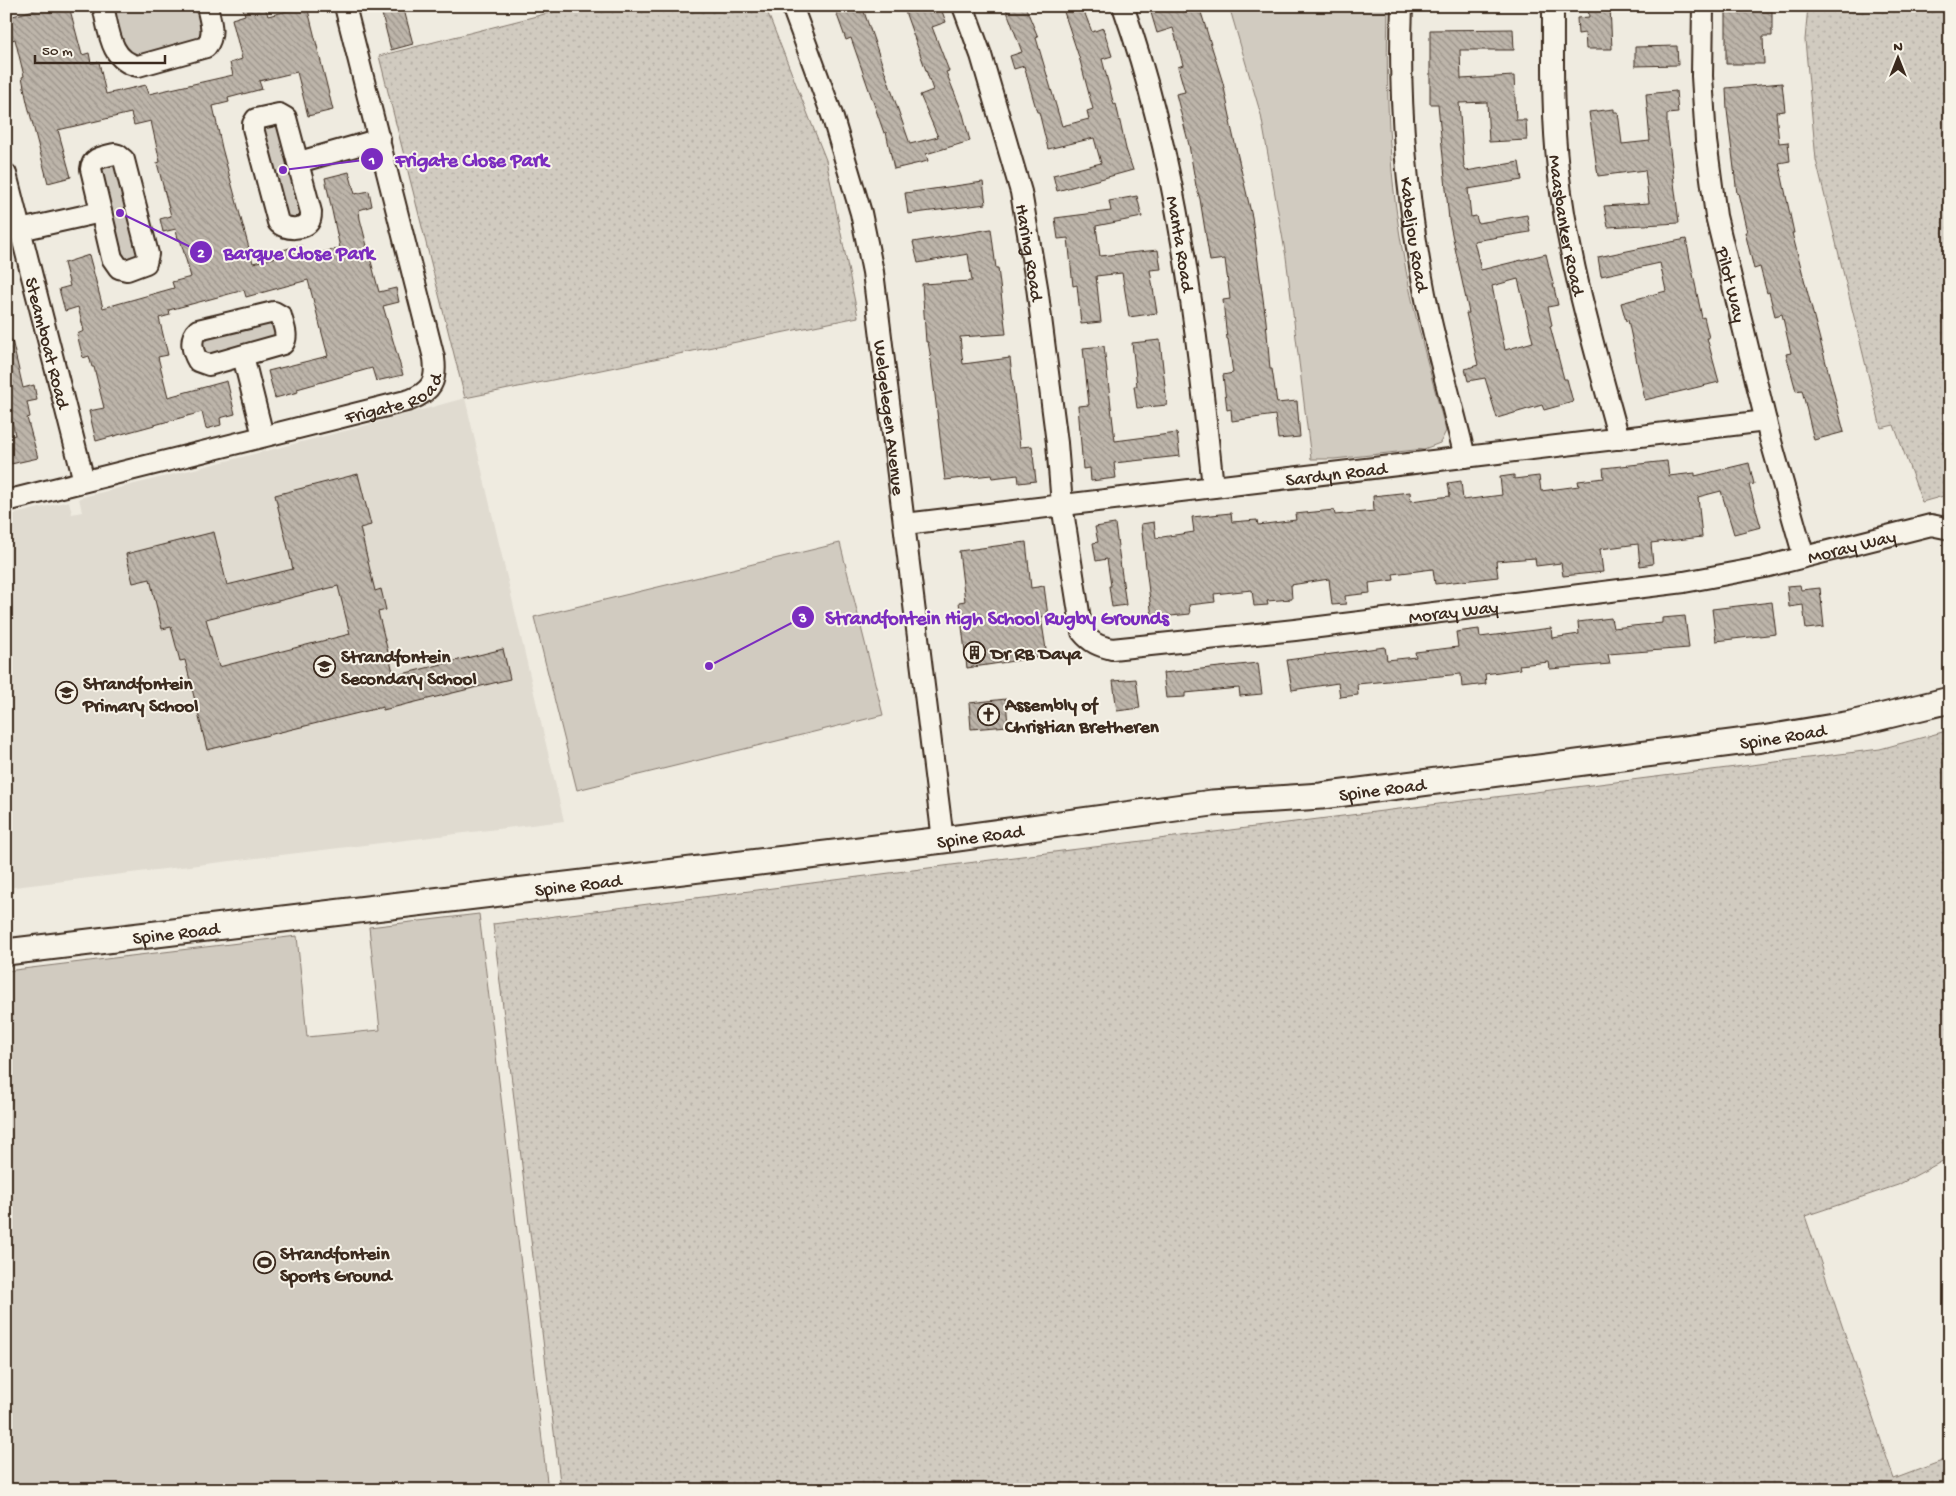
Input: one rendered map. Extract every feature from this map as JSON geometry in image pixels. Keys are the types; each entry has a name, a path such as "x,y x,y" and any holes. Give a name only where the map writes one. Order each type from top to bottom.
{"main road":[{"name":"Spine Road","path":"6,952 944,840 1202,804 1321,796 1762,740 1851,724 1950,700"}],"street":[{"path":"103,6 115,51 128,64 138,66 206,47 212,40 207,6"},
{"name":"Frigate Road","path":"6,501 410,400 421,396 430,388 436,371 434,358 345,6"},
{"name":"Welgelegen Avenue","path":"792,6 832,115 861,213 873,272 944,840"},
{"name":"Haring Road","path":"963,6 984,64 1021,192 1037,287 1057,443 1062,505"},
{"name":"Manta Road","path":"1123,6 1152,99 1167,160 1180,227 1213,486"},
{"name":"Kabeljou Road","path":"1402,6 1400,42 1404,131 1414,225 1426,295 1466,457"},
{"name":"Maasbanker Road","path":"1553,6 1554,118 1558,171 1569,243 1587,323 1619,439"},
{"name":"Pilot Way","path":"1703,6 1702,76 1706,142 1716,216 1766,421 1804,557"},
{"path":"279,114 285,116 299,162 311,217 306,225 287,228 278,222 253,128 254,121 279,114"},
{"path":"299,162 380,139"},
{"path":"118,155 124,160 148,254 146,264 127,270 122,270 115,265 101,212 91,164 96,159 118,155"},
{"name":"Steamboat Road","path":"6,174 84,481"},
{"path":"20,230 101,212"},
{"path":"243,356 263,436"},
{"name":"Sardyn Road","path":"904,524 1766,421"},
{"name":"Moray Way","path":"1062,505 1082,632 1093,642 1112,649 1305,628 1684,582 1765,567 1931,525 1950,529"}],"shaded area":[{"path":"112,6 198,6 202,25 201,34 196,42 140,57 129,53 122,46"},
{"path":"576,6 765,6 826,160 858,317 465,398 379,56"},
{"path":"1229,6 1388,6 1387,67 1389,127 1397,218 1411,294 1446,431 1440,443 1424,449 1334,459 1311,459 1286,257 1261,115"},
{"path":"1808,6 1950,6 1950,497 1947,495 1922,502 1894,425 1881,428 1816,160 1805,40"},
{"path":"279,120 304,218 286,222 262,127"},
{"path":"115,162 141,257 123,262 99,169"},
{"path":"273,321 278,337 203,356 200,339"},
{"name":"Strandfontein Secondary School","path":"465,398 564,821 6,888 6,516 69,501 72,514 82,512 79,498 349,430"},
{"path":"840,543 883,715 577,790 534,617"},
{"path":"1950,730 1950,1157 1898,1185 1805,1216 1894,1479 1950,1458 1950,1490 561,1490 493,924 1880,749"},
{"name":"Strandfontein Sports Ground","path":"479,914 548,1490 6,1490 6,971 297,936 307,1037 380,1030 369,927"}],"building":[{"path":"48,6 69,6 82,55 89,53 91,63 99,62 106,94 146,85 149,94 233,75 230,63 242,59 232,19 245,15 242,6 265,6 268,16 307,6 333,110 308,116 297,72 259,81 262,89 228,98 229,102 213,106 222,148 253,263 281,256 279,251 301,245 304,257 340,248 325,178 349,172 355,194 369,191 372,206 359,210 360,219 379,292 396,288 399,302 383,306 403,375 376,381 372,368 297,389 298,392 275,398 268,371 328,356 308,280 246,297 244,290 169,310 170,315 159,318 168,355 158,357 168,397 227,381 235,414 220,418 221,425 206,429 202,412 96,441 89,411 104,408 94,367 92,367 89,356 83,358 77,334 84,331 78,307 65,311 59,289 70,286 64,263 89,255 103,308 174,288 172,282 191,277 176,229 163,232 160,219 171,216 157,163 160,162 151,121 134,125 131,113 58,130 71,177 48,183 27,102 22,77 24,76 15,39 12,40 6,18"},
{"path":"380,6 403,6 413,44 391,50"},
{"path":"853,6 862,6 910,144 938,137 920,95 933,90 903,6 940,6 946,22 932,27 949,71 946,72 963,114 970,141 926,154 928,161 894,169 886,132 884,133 851,38 846,40 836,12"},
{"path":"1005,6 1025,6 1038,37 1036,38 1062,126 1089,119 1087,111 1093,109 1079,57 1062,6 1082,6 1092,32 1103,28 1112,56 1102,59 1133,170 1057,191 1053,175 1101,163 1094,138 1048,149 1039,112 1037,112 1024,66 1014,69 1010,56 1022,52"},
{"path":"1149,6 1199,6 1223,83 1252,217 1266,321 1270,369 1272,369 1277,403 1297,401 1300,437 1278,439 1275,415 1232,421 1231,409 1227,410 1223,375 1233,373 1223,300 1230,299 1225,259 1210,261 1200,199 1176,94 1185,92 1178,67 1183,65 1173,28 1157,33"},
{"path":"1588,6 1610,6 1612,49 1586,49 1585,33 1578,34 1577,18 1589,17"},
{"path":"1726,6 1772,6 1772,36 1763,36 1764,64 1726,64"},
{"path":"1513,29 1514,50 1460,50 1461,79 1514,76 1516,120 1526,120 1527,140 1489,142 1487,102 1459,103 1464,167 1466,171 1519,162 1522,180 1468,189 1471,217 1476,216 1478,223 1527,215 1530,232 1474,241 1481,270 1546,254 1558,305 1548,307 1552,325 1550,326 1564,379 1567,379 1573,402 1544,410 1542,405 1497,418 1485,378 1468,381 1465,369 1478,365 1466,313 1469,313 1449,220 1438,104 1430,104 1430,30","holes":["1518,279 1533,342 1505,350 1492,286"]},
{"path":"1677,46 1678,65 1635,66 1635,47"},
{"path":"1782,83 1785,111 1776,112 1779,143 1788,142 1790,161 1779,163 1794,233 1792,233 1844,432 1814,440 1802,390 1796,391 1786,354 1791,353 1782,314 1775,316 1760,267 1754,269 1737,194 1727,110 1726,88"},
{"path":"1676,91 1678,113 1667,114 1667,126 1679,223 1608,227 1604,206 1649,203 1645,170 1598,176 1589,112 1614,109 1614,112 1618,112 1622,144 1650,141 1646,94"},
{"path":"983,182 986,204 908,214 905,193"},
{"path":"1137,196 1142,217 1096,226 1100,256 1158,250 1161,269 1150,270 1157,313 1129,317 1122,273 1096,276 1101,322 1081,324 1077,285 1073,286 1068,238 1058,239 1055,218 1111,211 1109,201"},
{"path":"991,229 1006,334 960,337 963,364 1010,358 1020,447 1032,446 1036,481 1019,483 1018,475 992,478 991,475 945,480 930,353 928,342 926,342 922,284 972,281 968,254 918,263 913,242"},
{"path":"1686,239 1702,318 1704,317 1709,338 1707,338 1719,382 1645,400 1628,320 1626,321 1621,303 1666,291 1660,263 1601,276 1598,257"},
{"path":"12,340 23,388 34,385 37,400 27,402 30,417 27,418 38,458 11,464 6,446 6,437 15,435 9,407 6,408 6,341"},
{"path":"1160,340 1167,405 1137,408 1134,386 1137,386 1132,343"},
{"path":"1104,346 1115,441 1177,433 1180,456 1114,463 1116,478 1091,481 1090,468 1083,469 1078,406 1089,405 1083,348"},
{"path":"1667,461 1669,476 1695,473 1695,476 1749,463 1754,484 1749,485 1761,527 1734,534 1721,491 1698,497 1702,537 1651,543 1653,564 1640,566 1638,544 1600,549 1603,572 1563,576 1561,563 1536,566 1535,558 1496,561 1498,577 1435,584 1433,569 1393,574 1394,580 1369,583 1370,593 1345,596 1346,604 1332,605 1329,579 1291,585 1292,599 1267,601 1268,605 1254,606 1252,590 1214,594 1215,602 1189,605 1190,614 1152,618 1141,524 1154,522 1156,538 1194,532 1192,517 1231,513 1232,522 1257,520 1258,525 1296,520 1295,514 1334,510 1335,515 1374,511 1373,496 1410,492 1411,501 1450,496 1448,483 1461,481 1463,500 1502,495 1500,477 1514,475 1514,479 1539,476 1541,491 1579,486 1578,481 1604,478 1603,468"},
{"path":"358,474 371,525 360,528 375,591 381,589 386,610 378,612 394,676 503,649 510,679 383,710 383,707 207,750 185,660 180,661 171,627 162,629 150,579 133,583 126,554 214,532 227,585 293,569 275,495","holes":["338,586 350,634 219,667 206,619"]},
{"path":"1115,524 1126,605 1112,607 1107,559 1096,561 1093,543 1098,542 1095,527"},
{"path":"1026,542 1031,588 1044,586 1048,616 1041,617 1047,656 967,668 959,602 965,601 959,551"},
{"path":"1800,585 1801,590 1820,588 1824,627 1806,629 1803,605 1789,607 1787,586"},
{"path":"1772,602 1776,634 1716,641 1712,609"},
{"path":"1685,616 1689,648 1608,654 1610,664 1550,669 1549,662 1519,665 1520,669 1485,674 1486,684 1462,687 1461,674 1357,684 1358,695 1340,697 1338,683 1292,690 1287,660 1385,647 1387,660 1416,657 1415,652 1458,647 1456,632 1479,629 1480,637 1551,628 1552,638 1579,634 1578,622 1611,618 1613,628 1662,623 1662,618"},
{"path":"1258,663 1262,694 1240,696 1239,688 1185,693 1185,697 1166,698 1163,673"},
{"path":"1136,679 1140,708 1117,711 1113,681"},
{"name":"Assembly of Christian Bretheren","path":"1006,699 1008,726 971,729 969,703"}],"place":[{"name":"Frigate Close Park","path":"283,170"},
{"name":"Barque Close Park","path":"120,213"},
{"name":"Dr RB Daya","path":"975,652"},
{"name":"Strandfontein Secondary School","path":"325,666"},
{"name":"Strandfontein High School Rugby Grounds","path":"709,666"},
{"name":"Strandfontein Primary School","path":"67,693"},
{"name":"Assembly of Christian Bretheren","path":"989,714"},
{"name":"Strandfontein Sports Ground","path":"264,1263"}]}
